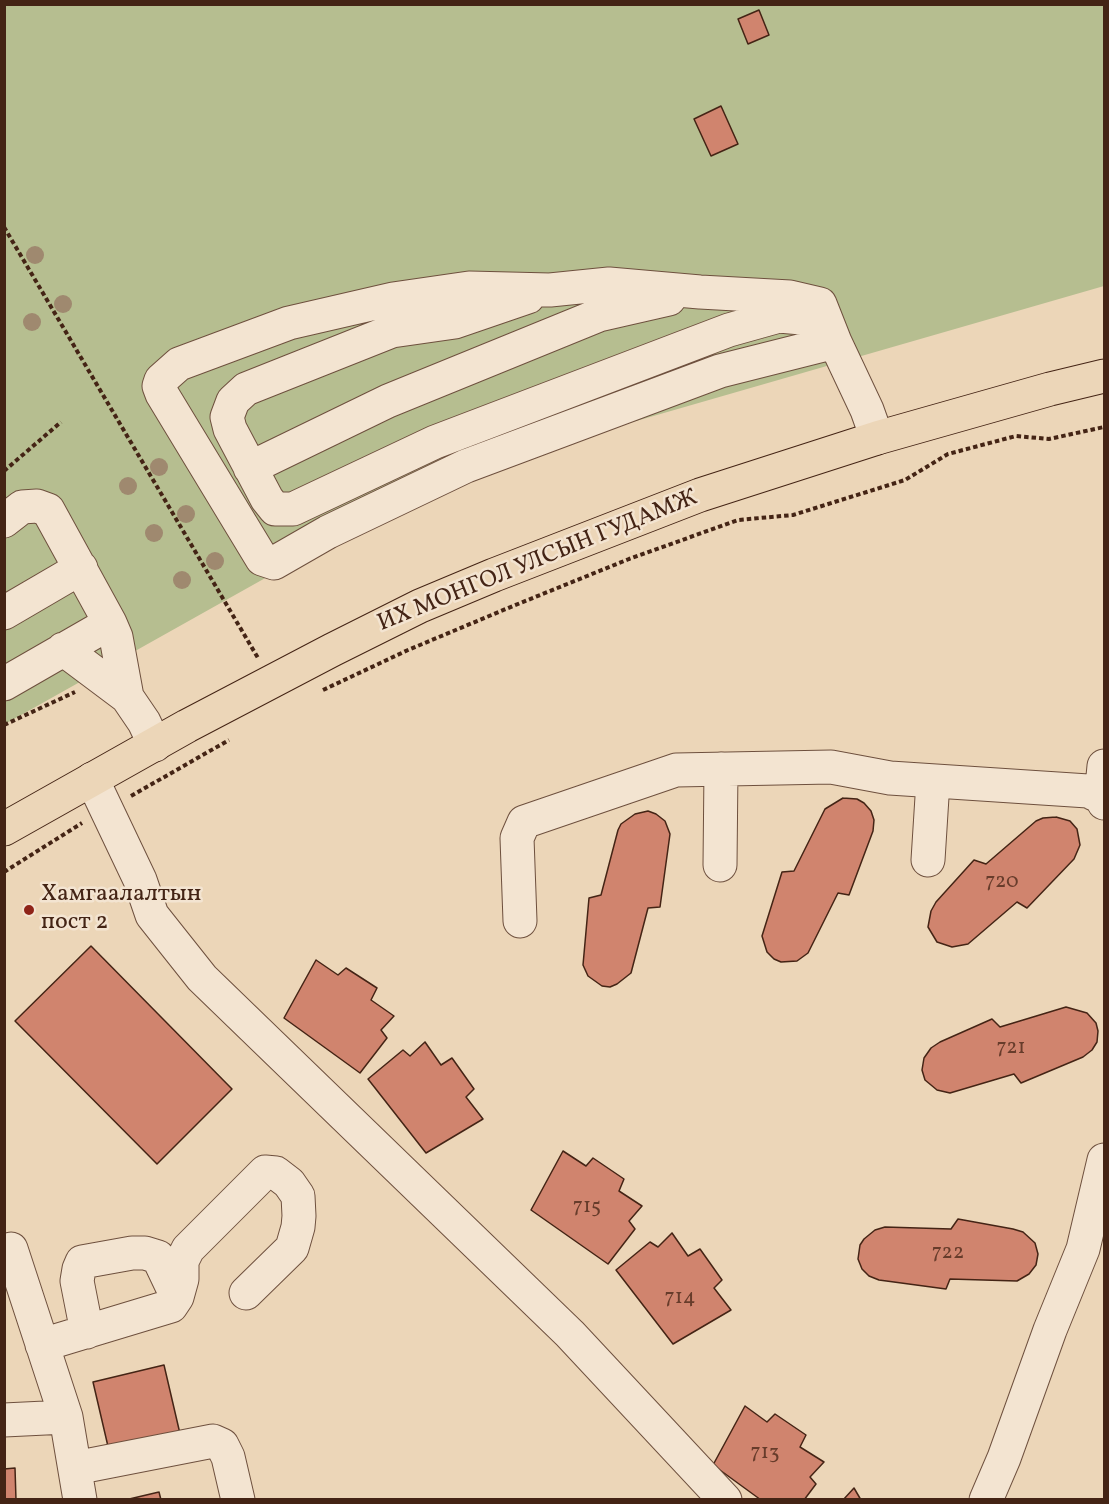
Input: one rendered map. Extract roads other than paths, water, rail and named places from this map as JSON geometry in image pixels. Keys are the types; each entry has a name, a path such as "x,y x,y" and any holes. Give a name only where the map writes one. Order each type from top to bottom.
{"main road":[{"name":"ИХ МОНГОЛ УЛСЫН ГУДАМЖ","path":"4,829 154,745 332,650 431,601 568,545 700,495 877,438 1104,376"}],"street":[{"path":"830,331 466,466 328,532 274,563 262,559 159,386 161,380 178,364 289,323 393,299 469,288 550,290 609,284 790,297 820,304 877,438"},
{"path":"550,290 455,322 392,332 246,389 233,401 227,417 230,429 267,499 275,509 293,509 435,442 729,330 779,316 830,331"},
{"path":"250,468 388,401 599,315 700,292"},
{"path":"4,521 22,507 37,506 48,510 116,637 127,697"},
{"path":"4,612 81,568"},
{"path":"4,684 110,623"},
{"path":"63,650 127,697 144,722 154,745"},
{"path":"520,921 517,838 524,822 676,770 831,767 890,778 1088,791 1103,789"},
{"path":"720,866 721,769"},
{"path":"92,779 140,880 152,915 202,978 570,1334 724,1500"},
{"path":"928,860 933,781"},
{"path":"986,1500 1083,1249 1104,1160"},
{"path":"42,1345 171,1306 177,1297 182,1279 182,1261 188,1249 265,1172 276,1173 289,1183 298,1196 298,1227 292,1248 246,1293"},
{"path":"7,1243 66,1417 80,1500"},
{"path":"87,1332 77,1281 82,1262 132,1253 158,1257 177,1297"},
{"path":"4,1420 66,1417"},
{"path":"75,1468 213,1440 222,1445 228,1457 238,1500"}],"place":[{"name":"Хамгаалалтын пост 2","path":"29,910"}]}
